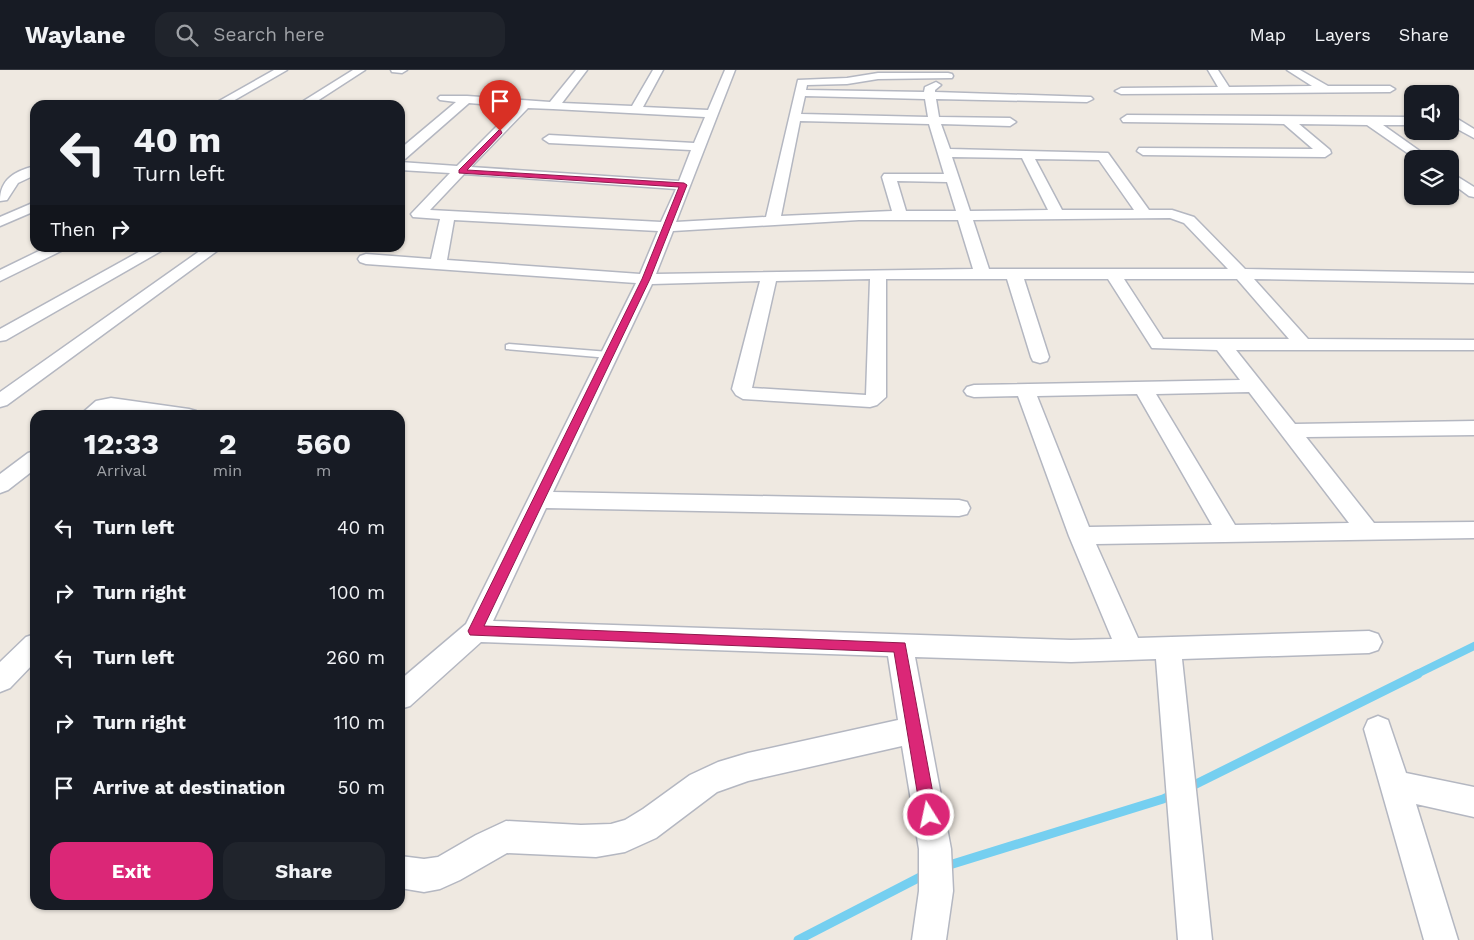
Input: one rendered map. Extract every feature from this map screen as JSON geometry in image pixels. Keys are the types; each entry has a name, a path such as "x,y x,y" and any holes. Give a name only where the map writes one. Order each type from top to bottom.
{"street":[{"path":"227,100 282,70"},
{"path":"311,100 360,70"},
{"path":"396,70 402,70"},
{"path":"553,106 582,70"},
{"path":"636,110 658,70"},
{"path":"405,693 475,631 646,279 665,227 700,147 730,70"},
{"path":"1213,70 1225,90"},
{"path":"1292,70 1341,100"},
{"path":"773,219 802,82 847,81 878,76 946,73 947,80 930,88 934,120 984,274"},
{"path":"1121,91 1390,89"},
{"path":"800,93 1087,99"},
{"path":"444,98 712,114"},
{"path":"405,152 467,99"},
{"path":"526,104 418,214 665,227 773,219 900,215 1172,214 1190,220 1304,345"},
{"path":"575,107 549,140 700,147"},
{"path":"1356,110 1412,150"},
{"path":"795,116 1010,122"},
{"path":"1137,131 1124,116 1404,121"},
{"path":"1143,151 1325,153 1287,120"},
{"path":"1459,121 1474,121"},
{"path":"1459,126 1474,134"},
{"path":"944,152 1103,156 1145,215"},
{"path":"1026,154 1057,214"},
{"path":"405,166 684,185"},
{"path":"1,198 13,180 30,172"},
{"path":"900,215 889,177 952,178"},
{"path":"1459,182 1474,193"},
{"path":"1,198 18,194"},
{"path":"0,222 30,208"},
{"path":"438,264 448,216"},
{"path":"0,276 48,252"},
{"path":"0,336 149,252"},
{"path":"0,401 207,252"},
{"path":"366,259 646,279 878,274 1241,274 1474,278"},
{"path":"769,276 742,388 743,391 750,395 870,401 876,397 878,274"},
{"path":"1014,274 1040,357"},
{"path":"1113,274 1158,344 1474,345"},
{"path":"1222,344 1367,531"},
{"path":"974,391 1254,386"},
{"path":"1143,388 1228,533"},
{"path":"1024,390 1082,536 1130,648"},
{"path":"96,410 103,405 111,404 153,410"},
{"path":"1289,431 1474,428"},
{"path":"0,485 30,462"},
{"path":"538,500 959,508"},
{"path":"1082,536 1474,530"},
{"path":"475,631 1071,651 1369,642"},
{"path":"900,646 936,866 936,891 929,940"},
{"path":"1168,647 1195,940"},
{"path":"0,680 30,650"},
{"path":"1378,728 1441,940"},
{"path":"405,872 432,875 506,837 602,841 626,836 646,825 703,783 725,774 748,766 914,730"},
{"path":"1395,785 1474,802"}],"lane":[{"path":"509,347 609,355"}],"waterway":[{"path":"1415,675 1474,646"},
{"path":"1188,788 1418,674"},
{"path":"943,867 1163,799 1176,793"},
{"path":"798,940 926,874"}],"route":[{"path":"500,131 461,171 684,185 665,227 646,279 475,631 900,646 929,815"}]}
